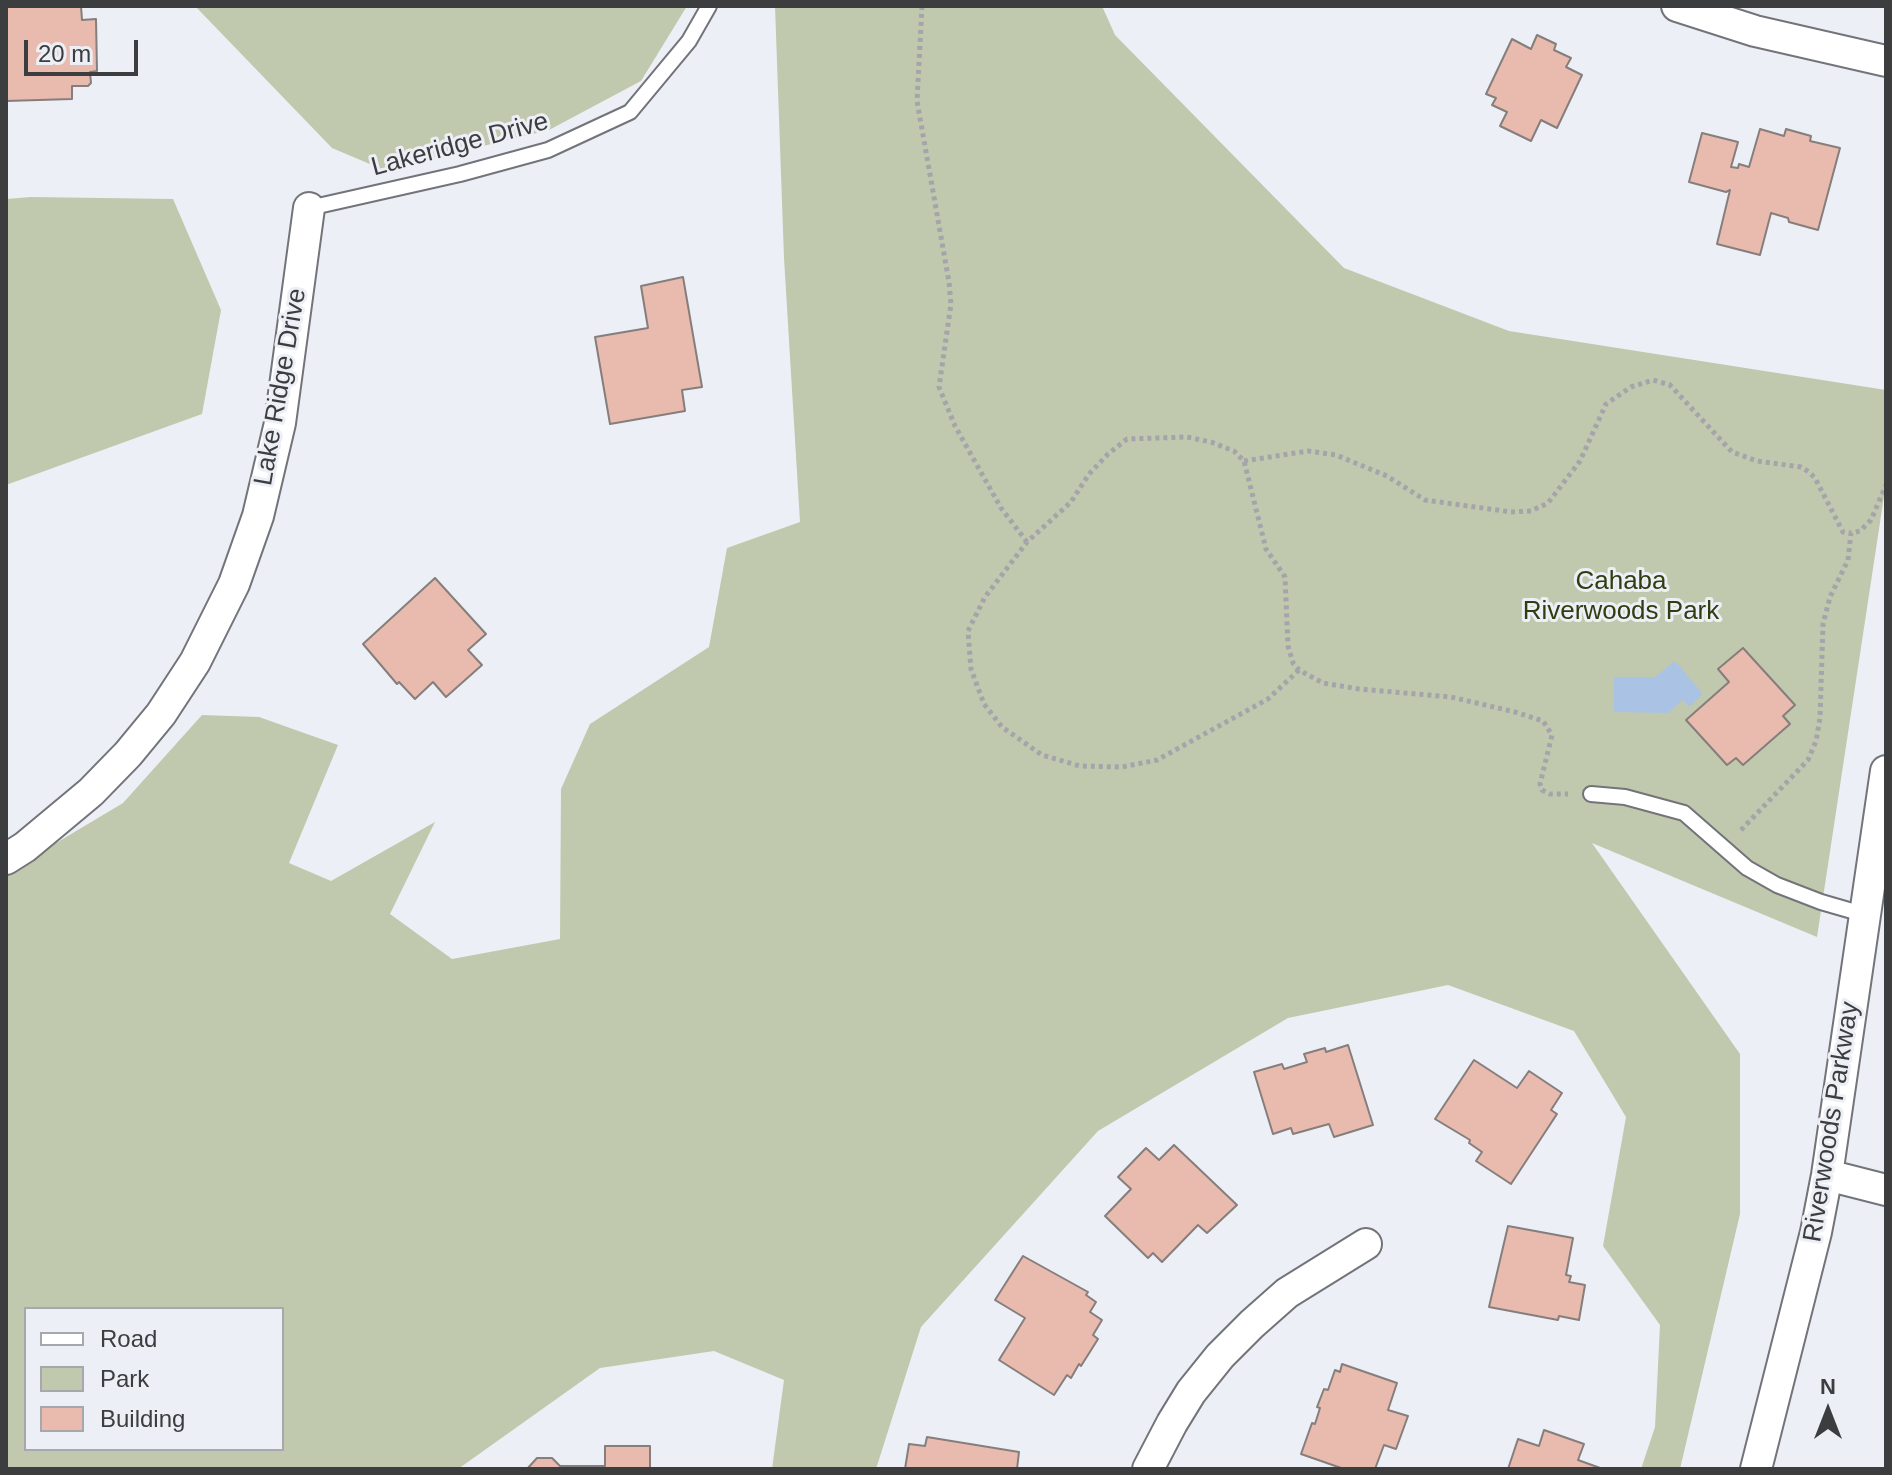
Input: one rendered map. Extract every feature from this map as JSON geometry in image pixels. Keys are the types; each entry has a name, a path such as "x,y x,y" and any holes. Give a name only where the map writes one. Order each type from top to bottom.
{"street":[{"path":"1677,6 1755,31 1886,61"},
{"name":"Lake Ridge Drive","path":"6,859 91,792 161,714 195,662 234,584 258,516 280,423 309,208"},
{"name":"Riverwoods Parkway","path":"1756,1469 1816,1232 1827,1175 1886,771"},
{"path":"1827,1175 1886,1190"},
{"path":"1148,1469 1191,1392 1231,1345 1287,1293 1366,1244"}],"lane":[{"name":"Lakeridge Drive","path":"309,208 460,174 548,150 630,112 689,41 709,6"},
{"path":"1591,794 1625,797 1684,813 1747,868 1777,885 1866,915"}],"path":[{"path":"922,6 917,101 951,304 939,387 955,426 994,494 1027,542"},
{"path":"1244,461 1308,451 1336,455 1374,471 1425,500 1511,512 1531,511 1548,503 1580,461 1606,404 1631,387 1653,380 1670,385 1732,452 1757,461 1801,467 1809,472 1843,532 1860,531 1871,520 1886,485"},
{"path":"1299,670 1268,699 1157,760 1122,767 1080,766 1042,755 1002,727 984,704 971,669 968,631 985,597 1027,542 1071,502 1089,474 1108,454 1127,439 1187,437 1234,451 1244,461 1266,549 1285,577 1288,646 1293,663 1299,670 1323,683 1451,697 1543,721 1552,735 1540,784 1542,790 1550,794 1591,794"},
{"path":"1725,847 1808,760 1816,741 1820,718 1823,624 1830,597 1848,560 1851,533"}],"green space":[{"path":"195,6 687,6 641,81 549,130 384,170 332,148"},
{"name":"Cahaba Riverwoods Park","path":"775,6 1102,6 1115,35 1344,268 1509,331 1886,390 1886,483 1817,937 1592,843 1740,1054 1740,1214 1680,1469 1641,1469 1655,1427 1660,1325 1603,1246 1626,1117 1574,1031 1448,985 1288,1018 1098,1131 921,1327 876,1469 772,1469 784,1380 714,1351 600,1368 458,1469 6,1469 6,873 123,803 202,715 259,717 338,745 289,863 331,881 435,822 390,914 452,959 560,939 561,789 590,724 709,647 727,548 800,522 784,258"},
{"path":"6,199 173,199 221,310 202,414 6,485"}],"water":[{"path":"1675,661 1703,694 1689,707 1683,700 1668,713 1614,712 1614,677 1655,677"}],"building":[{"path":"6,6 81,6 82,20 96,19 97,71 90,72 91,83 88,86 72,86 72,99 6,101"},
{"path":"1537,35 1556,44 1554,50 1571,58 1566,67 1582,75 1557,128 1541,120 1531,141 1500,126 1507,112 1492,105 1496,98 1486,94 1512,39 1531,49"},
{"path":"1760,129 1784,136 1786,129 1811,136 1810,141 1840,148 1818,230 1771,213 1760,255 1717,244 1730,190 1726,192 1689,182 1702,133 1738,142 1731,167 1738,168 1739,164 1749,167"},
{"path":"683,277 702,387 682,390 685,411 610,424 595,337 648,328 641,286"},
{"path":"435,578 486,634 468,650 482,665 446,697 433,682 415,699 399,682 397,684 363,644"},
{"path":"1743,648 1795,705 1783,716 1790,724 1743,765 1736,758 1727,765 1686,720 1729,682 1718,669"},
{"path":"1348,1045 1373,1125 1334,1137 1329,1124 1293,1134 1291,1128 1273,1134 1254,1072 1282,1064 1284,1069 1307,1062 1304,1054 1325,1048 1326,1052"},
{"path":"1474,1060 1517,1088 1529,1071 1562,1093 1551,1110 1557,1114 1511,1184 1476,1161 1482,1152 1469,1143 1470,1140 1435,1119"},
{"path":"1174,1145 1237,1205 1207,1233 1198,1225 1162,1262 1153,1253 1148,1258 1105,1216 1131,1189 1118,1177 1146,1148 1159,1160"},
{"path":"1508,1226 1573,1238 1566,1275 1571,1276 1569,1282 1585,1285 1579,1320 1559,1316 1558,1320 1489,1307"},
{"path":"1023,1256 1088,1292 1086,1295 1096,1302 1090,1312 1102,1320 1093,1335 1098,1339 1081,1366 1079,1364 1071,1378 1067,1375 1054,1395 999,1360 1025,1318 995,1300"},
{"path":"1342,1364 1397,1383 1388,1410 1408,1416 1396,1449 1384,1445 1375,1469 1344,1469 1301,1454 1312,1423 1315,1424 1324,1389 1328,1390 1335,1370 1340,1372"},
{"path":"1544,1430 1584,1444 1578,1460 1603,1469 1508,1469 1518,1439 1539,1446"},
{"path":"927,1437 1019,1452 1017,1469 905,1469 909,1444 925,1446"},
{"path":"605,1446 650,1446 650,1469 527,1469 537,1458 552,1458 560,1466 605,1466"}]}
